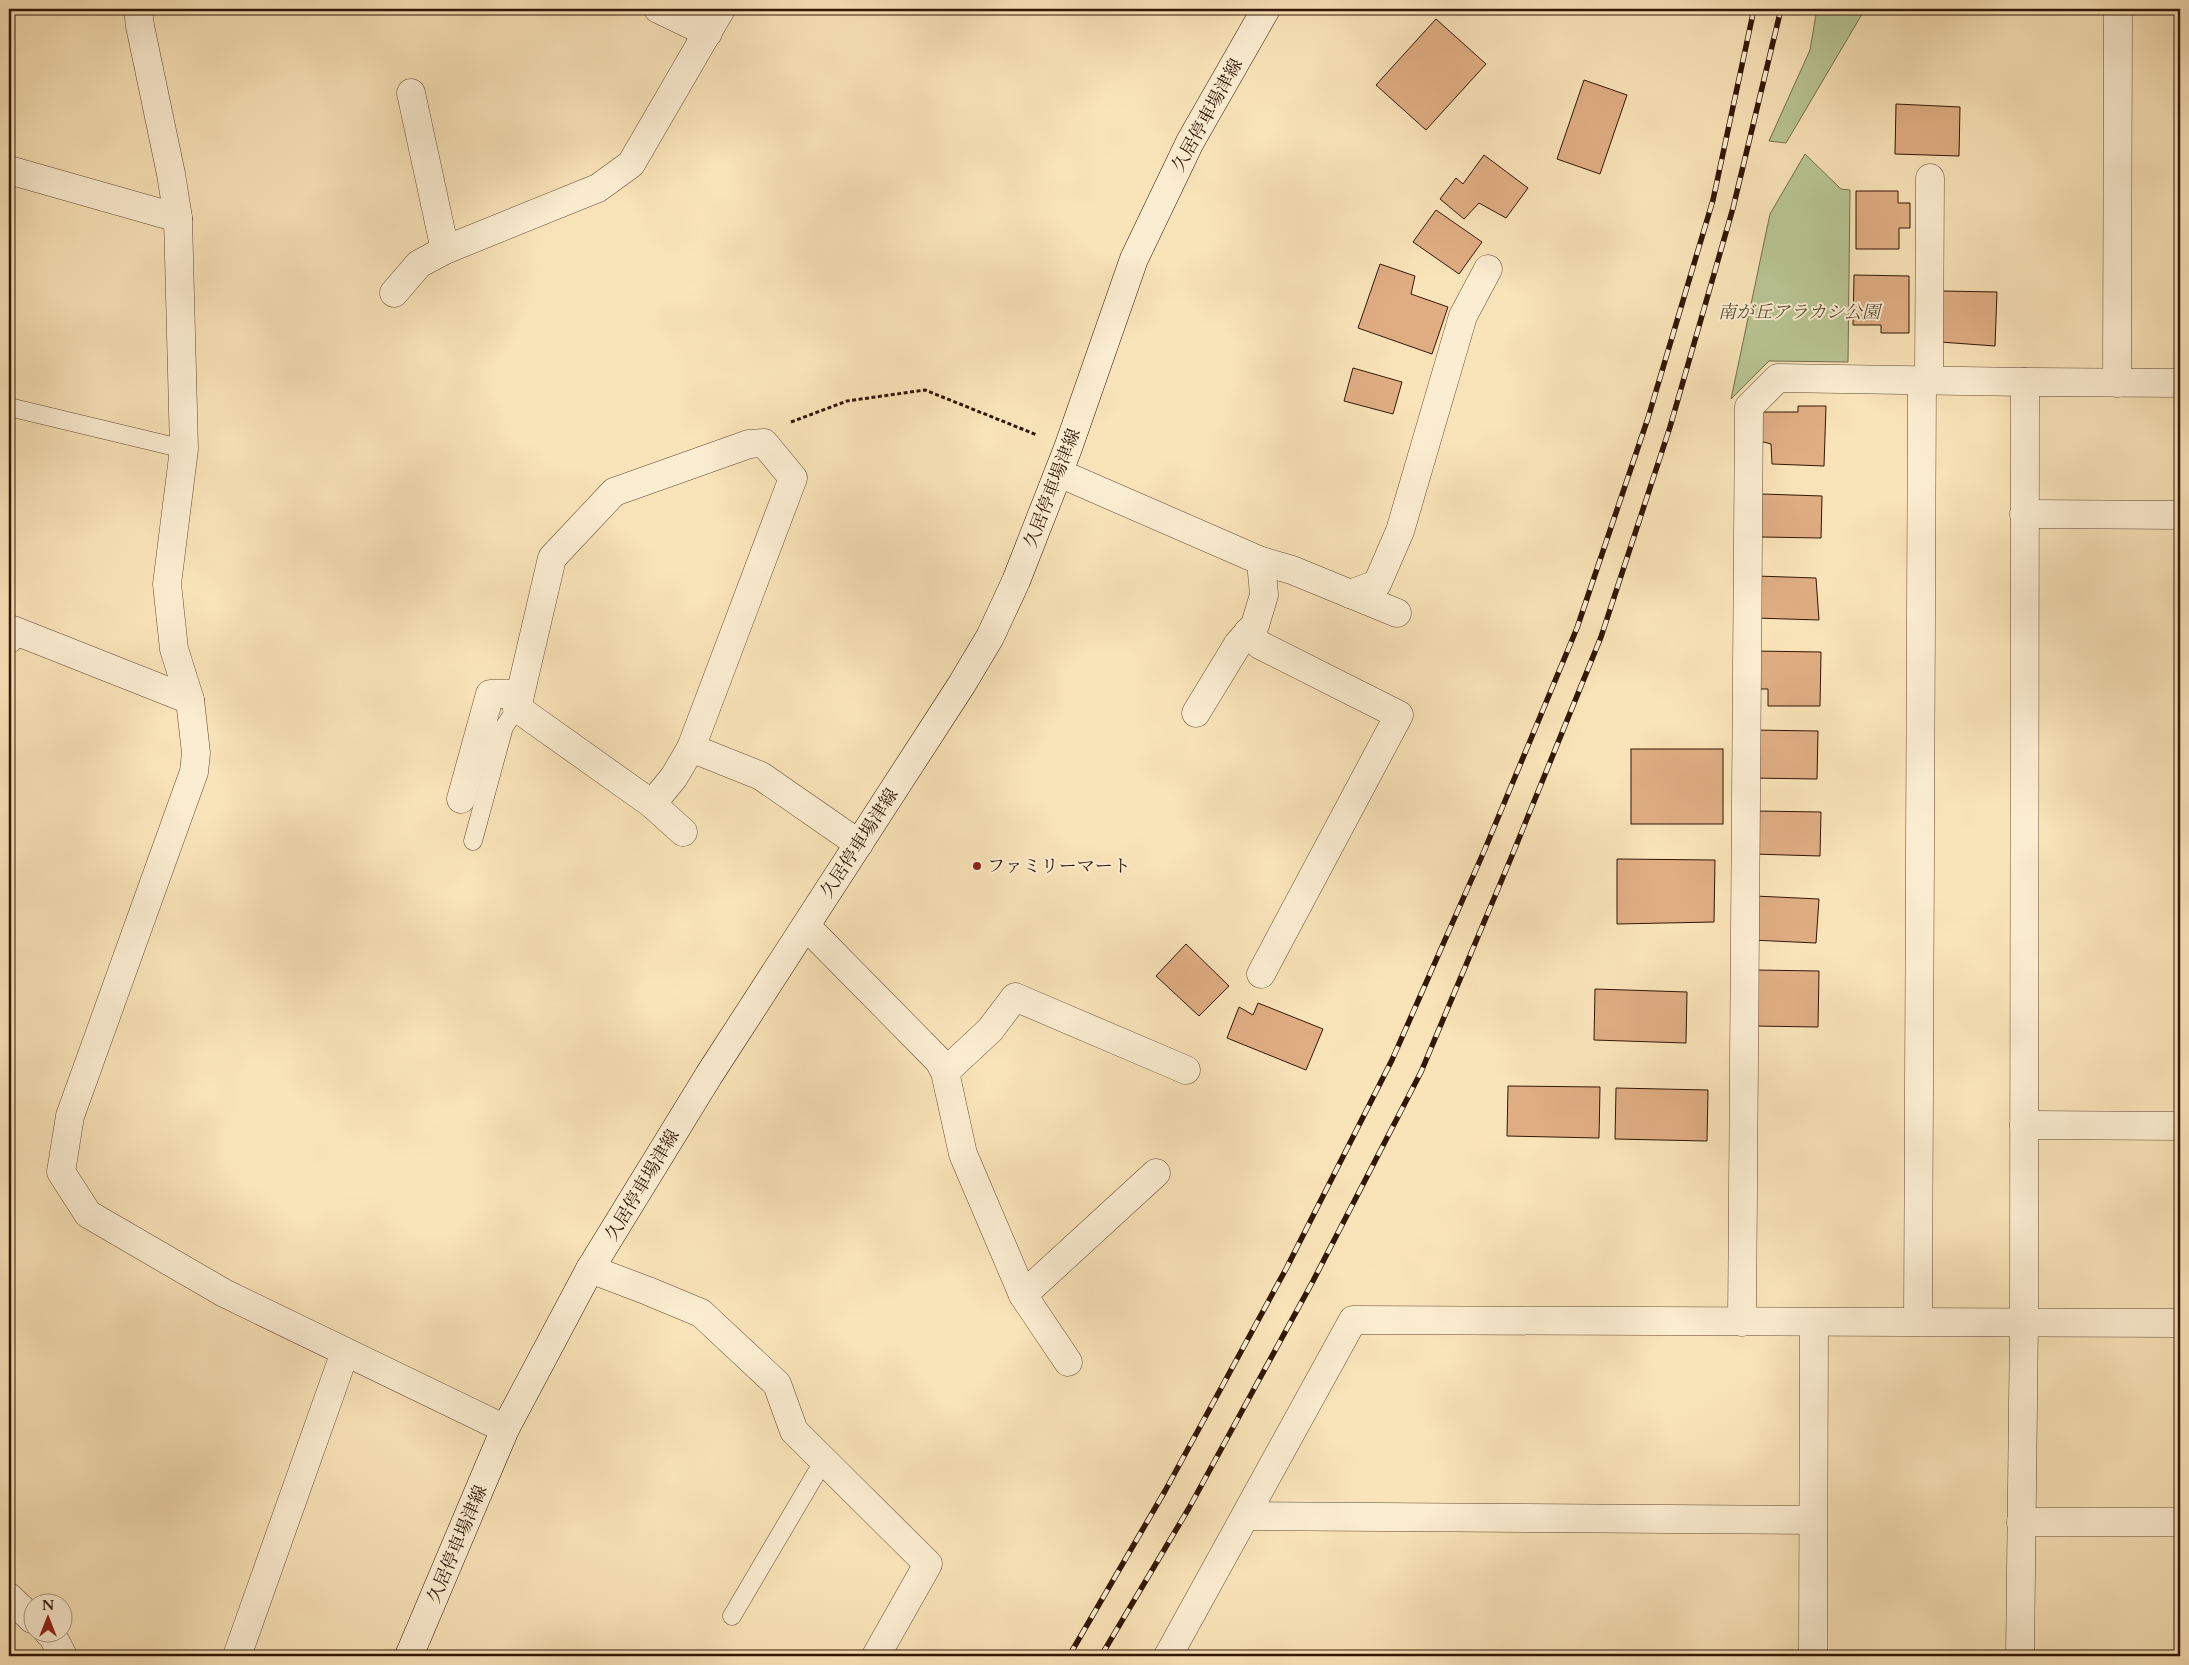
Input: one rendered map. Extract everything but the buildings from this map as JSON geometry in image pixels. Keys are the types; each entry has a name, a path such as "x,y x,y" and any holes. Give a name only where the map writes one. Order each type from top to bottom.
{"street":[{"path":"138,9 178,218 184,449 167,584 174,648 190,700 196,753 194,772 70,1116 61,1172 88,1214 224,1293 505,1429"},
{"path":"658,9 708,33"},
{"path":"394,292 419,264 445,250 598,188 631,164 721,9"},
{"name":"久居停車場津線","path":"409,1656 505,1429 590,1270 709,1076 990,637 1016,581 1059,473 1134,259 1190,142 1266,9"},
{"path":"2116,383 2118,9"},
{"path":"411,93 445,250"},
{"path":"9,170 178,218"},
{"path":"1918,1321 1926,380 1930,178"},
{"path":"1350,594 1376,584 1400,531 1463,316 1488,269"},
{"path":"1742,1322 1749,407 1778,378 2180,383"},
{"path":"2020,1656 2024,1322 2025,382"},
{"path":"519,701 552,558 605,500 614,492 748,444 764,443 793,478 692,748 674,777 652,804"},
{"path":"1059,473 1261,561 1292,570 1397,613"},
{"path":"2024,514 2180,515"},
{"path":"1196,713 1238,644 1255,625 1264,594 1261,561"},
{"path":"10,632 190,700"},
{"path":"1248,632 1260,645 1399,715 1261,974"},
{"path":"461,799 490,694 519,701 652,804 683,832"},
{"path":"692,748 762,776 859,844"},
{"path":"806,926 939,1061 944,1072 963,1154 1023,1295 1068,1362"},
{"path":"944,1072 990,1030 1015,997 1186,1070"},
{"path":"2024,1125 2180,1126"},
{"path":"1023,1295 1156,1173"},
{"path":"590,1270 701,1313 776,1384 794,1432 928,1564 876,1656"},
{"path":"1168,1656 1353,1320 2180,1323"},
{"path":"1813,1656 1814,1322"},
{"path":"237,1656 345,1352"},
{"path":"1246,1516 1813,1520"},
{"path":"2021,1522 2180,1522"},
{"path":"9,1597 22,1609"},
{"path":"56,1642 63,1656"}],"lane":[{"path":"9,407 184,449"},
{"path":"473,841 504,727 519,701"},
{"path":"732,1616 824,1460"}],"path":[{"path":"764,443 779,427 846,400 925,390 1068,448"}],"green space":[{"path":"1817,9 1865,9 1786,143 1769,141 1810,50"},
{"name":"南が丘アラカシ公園","path":"1805,154 1841,189 1850,190 1848,362 1769,361 1731,399 1770,214"}],"railway":[{"path":"1069,1656 1165,1491 1286,1269 1392,1060 1485,849 1577,628 1648,418 1713,200 1754,9"},
{"path":"1101,1656 1189,1508 1313,1281 1421,1072 1511,858 1601,637 1670,427 1733,208 1781,9"}],"place":[{"name":"ファミリーマート","path":"977,866"}]}
